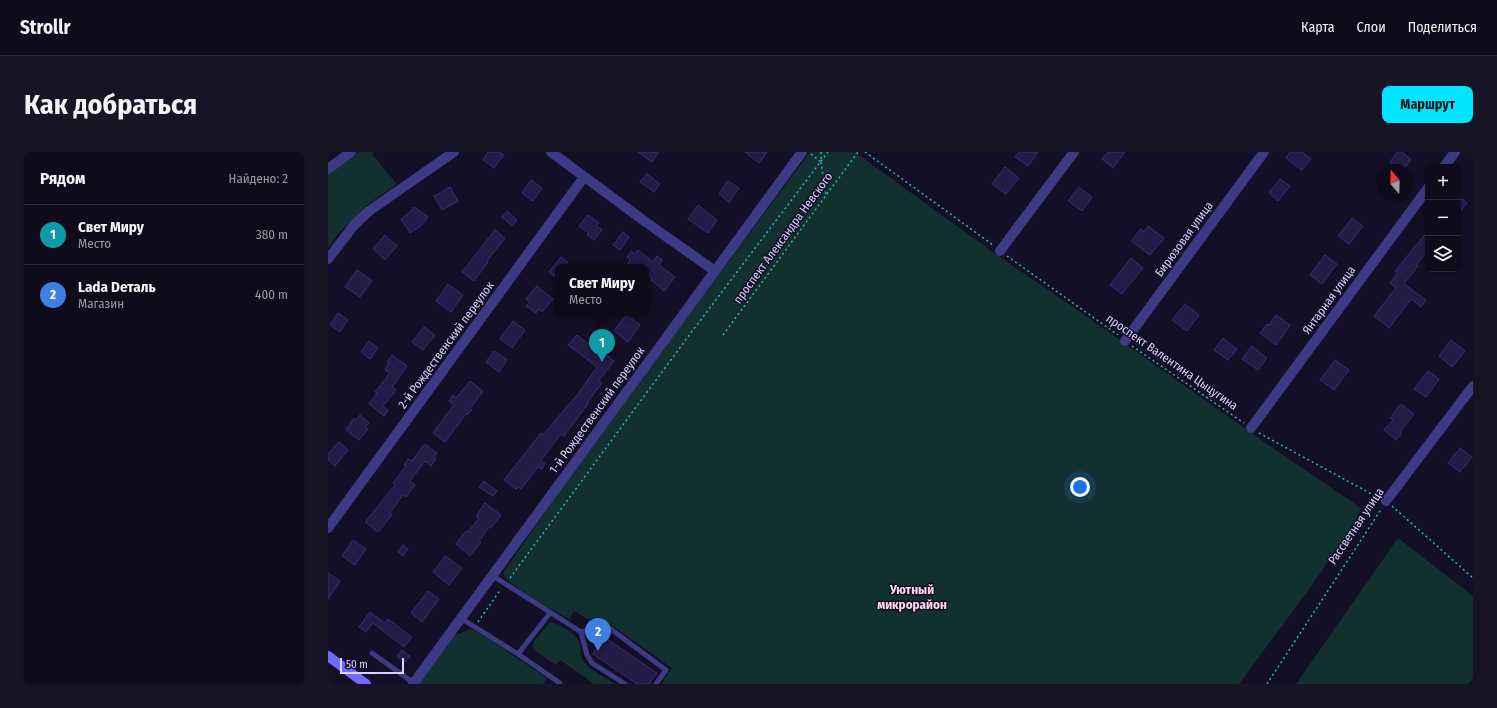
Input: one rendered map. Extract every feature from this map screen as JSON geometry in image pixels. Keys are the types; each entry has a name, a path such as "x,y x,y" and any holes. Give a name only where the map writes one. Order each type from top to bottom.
{"main road":[{"path":"328,656 366,684"}],"street":[{"path":"328,169 351,152"},
{"path":"328,259 355,224 369,211 454,152"},
{"path":"552,152 584,177 715,271"},
{"name":"1-й Рождественский переулок","path":"414,683 802,152"},
{"path":"1000,251 1074,152"},
{"name":"Бирюзовая улица","path":"1125,341 1264,152"},
{"path":"1446,164 1455,152"},
{"name":"2-й Рождественский переулок","path":"328,528 584,177"},
{"name":"Янтарная улица","path":"1251,428 1425,192"},
{"name":"Рассветная улица","path":"1386,501 1473,386"}],"lane":[{"path":"493,576 581,632 587,655 592,663 625,684"},
{"path":"518,654 550,613"},
{"path":"462,619 518,654 560,684"},
{"path":"581,632 600,627 608,627 666,670 656,684"},
{"path":"372,653 414,683"}],"path":[{"path":"808,152 821,162"},
{"path":"821,152 826,195"},
{"path":"475,627 694,329 828,152"},
{"name":"проспект Александра Невского","path":"723,335 858,152"},
{"name":"проспект Валентина Цыцугина","path":"865,152 1125,341 1251,428 1386,501 1473,578"},
{"name":"Рассветная улица","path":"1266,684 1386,501"}],"green space":[{"path":"358,152 374,152 372,154 397,184 367,205 338,234 328,248 328,174"},
{"path":"810,152 855,152 994,253 1361,508 1350,530 1307,592 1239,684 661,684 672,668 610,624 601,620 588,619 574,611 569,619 536,601 506,579 503,573 560,491"},
{"path":"1398,538 1473,596 1473,684 1296,684"},
{"path":"550,622 563,627 575,636 580,644 584,662 594,671 615,684 594,684 560,660 556,665 537,652 533,646 534,641"},
{"path":"471,629 547,678 543,684 418,684 455,635"}],"building":[{"path":"488,152 499,152 504,155 494,168 483,160"},
{"path":"638,152 659,152 652,162"},
{"path":"745,152 767,152 759,163"},
{"path":"1019,152 1038,152 1028,166 1015,157"},
{"path":"1108,152 1125,152 1113,168 1102,159"},
{"path":"1290,152 1302,152 1311,159 1302,170 1286,158"},
{"path":"1397,152 1402,152 1411,159 1407,164 1392,164 1390,162"},
{"path":"1005,167 1019,178 1006,194 992,184"},
{"path":"647,174 660,184 654,192 640,182"},
{"path":"1280,179 1290,186 1278,201 1269,193"},
{"path":"531,180 542,188 533,201 522,193"},
{"path":"728,181 739,188 729,202 719,194"},
{"path":"450,187 458,201 442,210 434,196"},
{"path":"1079,187 1092,197 1082,211 1068,201"},
{"path":"1461,198 1467,203 1461,210"},
{"path":"698,205 717,220 708,233 688,219"},
{"path":"414,207 428,217 422,225 410,233 401,219"},
{"path":"507,211 517,220 512,226 502,217"},
{"path":"588,215 599,223 596,226 602,230 594,240 587,235 589,233 579,226"},
{"path":"1352,218 1363,226 1349,244 1338,236"},
{"path":"1148,226 1164,238 1150,255 1131,241 1141,229 1144,232"},
{"path":"495,230 505,238 474,281 462,272"},
{"path":"623,232 629,237 620,250 613,245"},
{"path":"385,235 397,246 385,260 373,249"},
{"path":"1425,235 1425,254 1416,265 1418,266 1404,284 1426,300 1421,307 1411,299 1389,328 1374,316 1396,288 1390,283 1398,273 1395,271"},
{"path":"638,250 653,262 657,256 662,260 659,265 675,277 664,291 651,280 652,278 649,276 649,264 628,263 630,260 627,257 631,251 635,254"},
{"path":"1325,255 1337,264 1322,284 1310,275"},
{"path":"561,257 568,262 566,264 555,264"},
{"path":"1131,258 1143,268 1122,294 1110,285"},
{"path":"555,264 555,277 549,272"},
{"path":"357,270 372,281 360,297 345,287"},
{"path":"448,284 463,295 451,312 436,301"},
{"path":"537,286 553,299 542,312 539,309 536,313 526,306 530,302 526,299"},
{"path":"1185,304 1199,315 1187,331 1172,320"},
{"path":"338,313 348,320 340,332 330,325"},
{"path":"1276,315 1290,325 1276,345 1260,333 1267,324 1269,325"},
{"path":"625,316 640,325 628,342 614,331"},
{"path":"513,321 525,330 512,348 500,339"},
{"path":"424,327 435,335 423,350 412,342"},
{"path":"577,335 599,352 600,350 614,361 599,381 602,383 587,403 588,404 564,436 561,434 541,460 545,464 542,469 538,467 521,489 518,487 516,489 504,480 541,433 543,435 577,395 597,367 568,345"},
{"path":"1223,338 1237,349 1228,360 1214,350"},
{"path":"1451,340 1465,351 1452,367 1439,356"},
{"path":"369,341 378,348 370,359 361,352"},
{"path":"1252,346 1267,358 1258,370 1242,359"},
{"path":"494,351 507,360 499,372 486,362"},
{"path":"392,355 407,366 392,387 396,390 383,406 388,410 384,416 369,404 377,393 375,392 390,373 385,370 389,363 387,362"},
{"path":"1335,360 1349,370 1334,390 1320,380"},
{"path":"1428,371 1439,379 1426,397 1414,389"},
{"path":"470,381 483,391 470,409 472,410 467,415 466,414 445,442 433,433 454,405 449,401 453,395 456,398"},
{"path":"1401,404 1414,414 1400,432 1401,434 1396,440 1384,430 1393,420 1390,418"},
{"path":"360,415 369,423 365,427 368,429 359,440 346,430 354,418 356,420"},
{"path":"339,442 348,450 335,466 328,460 328,454"},
{"path":"425,444 437,453 434,457 436,459 431,466 425,461 410,481 415,485 406,497 403,495 390,513 392,515 378,532 365,522 395,485 393,483 406,466 404,465 408,459 412,461"},
{"path":"1460,448 1472,457 1460,472 1448,463"},
{"path":"484,481 497,491 493,496 479,487"},
{"path":"485,503 501,515 491,528 490,526 479,541 481,542 470,556 456,544 479,518 476,516"},
{"path":"353,540 366,549 355,565 342,556"},
{"path":"403,545 408,549 403,556 398,552"},
{"path":"445,556 462,568 449,585 433,572"},
{"path":"328,573 340,581 328,599"},
{"path":"428,591 439,599 422,622 411,613"},
{"path":"370,612 385,623 388,619 412,637 404,647 373,623 366,632 359,627"},
{"path":"604,637 657,673 649,684 637,684 593,654"},
{"path":"402,650 410,656 405,662 397,656"}],"place":[{"name":"Свет Миру","path":"602,362"},
{"name":"Lada Dеталь","path":"598,651"}],"district":[{"name":"Уютный микрорайон","path":"912,596"}]}
